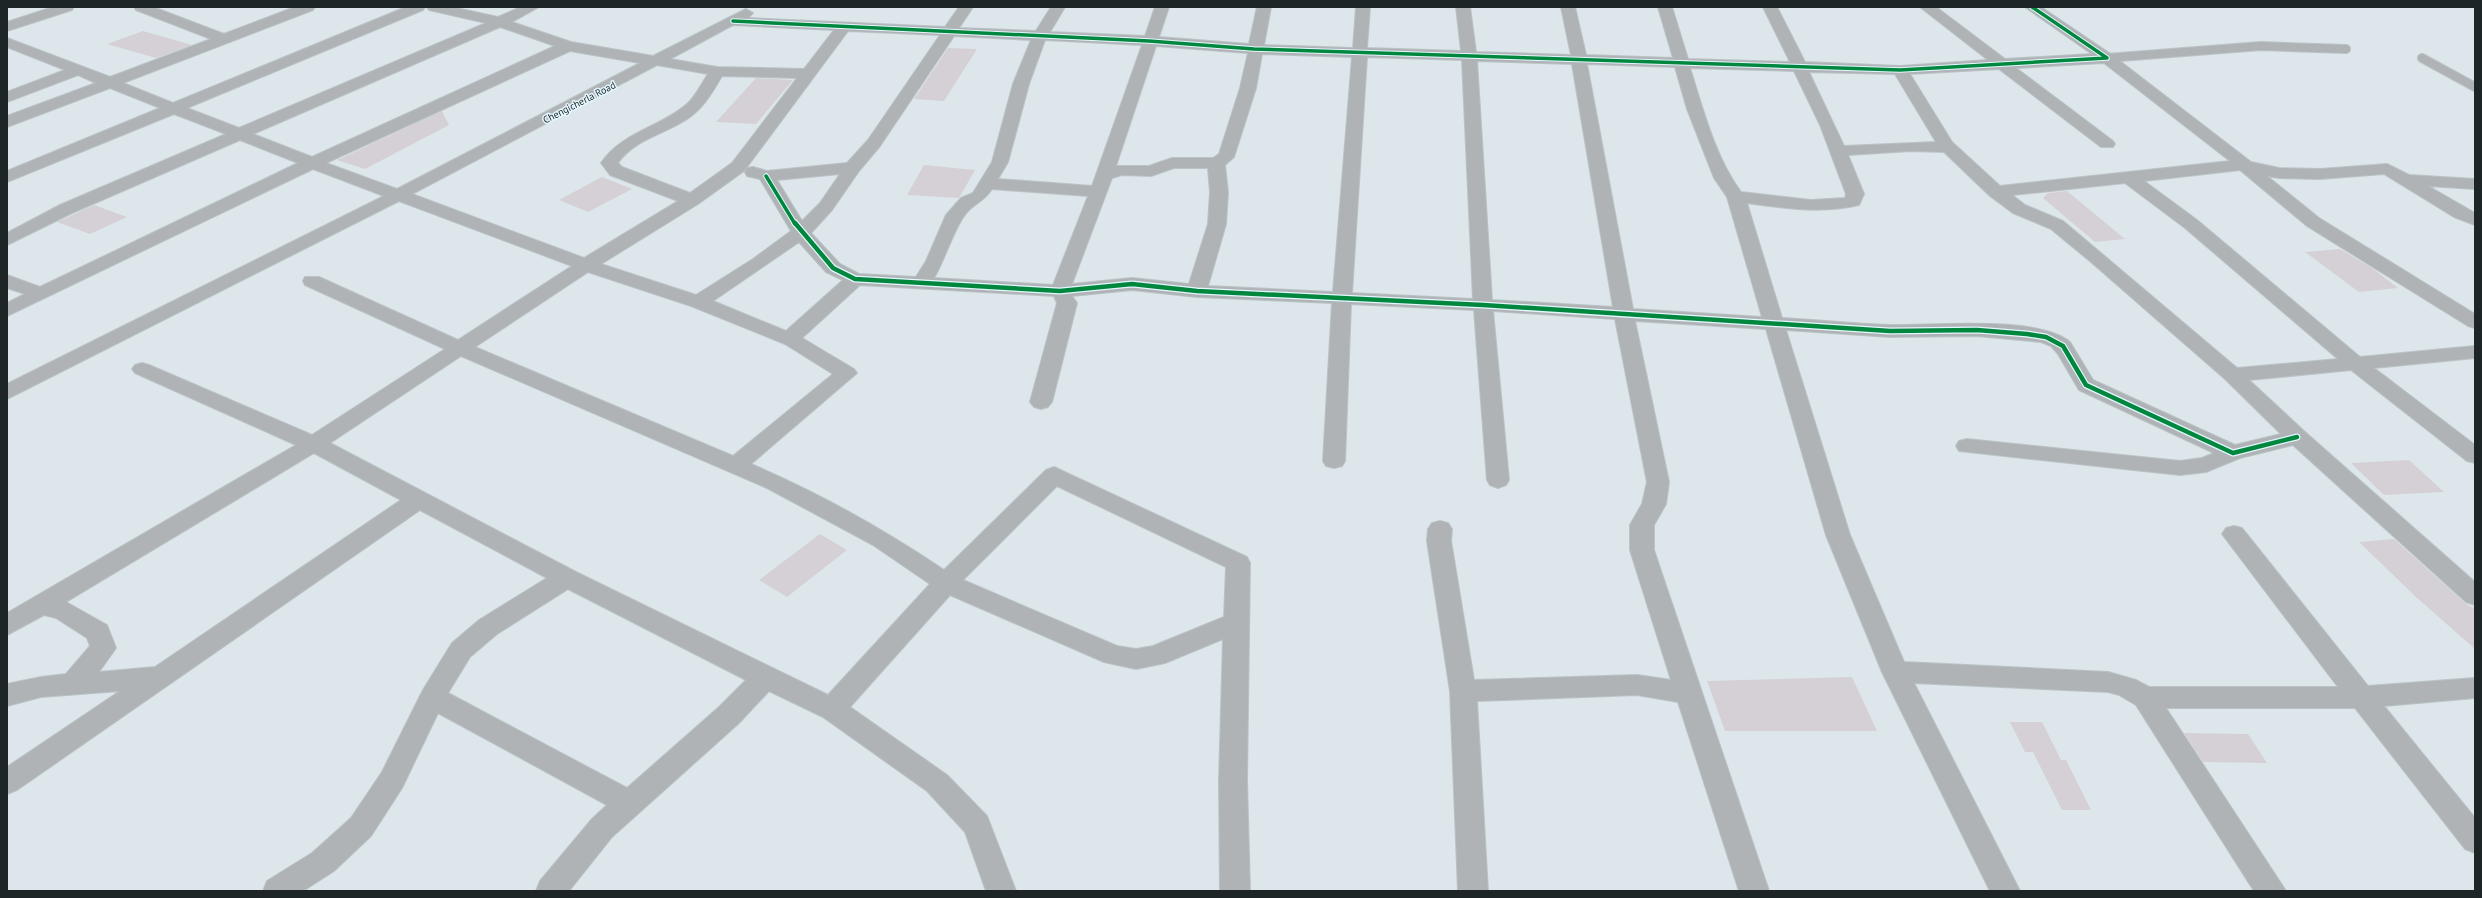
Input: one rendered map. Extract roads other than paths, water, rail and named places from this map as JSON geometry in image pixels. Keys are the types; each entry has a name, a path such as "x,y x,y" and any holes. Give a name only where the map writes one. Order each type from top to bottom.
{"street":[{"path":"7,27 67,7"},
{"path":"141,7 223,39"},
{"path":"7,122 308,7"},
{"path":"7,177 418,7"},
{"path":"434,7 500,22 568,46 717,71 806,74"},
{"path":"7,240 66,209 532,7"},
{"name":"Chengicherla Road","path":"7,392 657,62 758,7"},
{"path":"698,302 775,253 800,232 830,201 852,168 876,140 966,7"},
{"path":"922,282 934,261 955,215 967,202 979,196 1000,162 1021,84 1040,36 1058,7"},
{"path":"1060,291 1105,175 1149,41 1162,7"},
{"path":"1105,175 1121,170 1151,171 1172,163 1216,163 1226,157 1248,88 1254,49 1264,7"},
{"path":"1334,461 1342,297 1363,7"},
{"path":"1463,7 1469,56 1483,305 1498,480"},
{"path":"1568,7 1580,59 1624,314 1658,482 1654,504 1642,525 1642,550 1754,891"},
{"path":"1665,7 1695,109 1722,178 1736,197 1838,535 1894,672 2005,891"},
{"path":"1736,197 1798,204 1844,204 1853,200 1855,194 1821,111 1798,67 1770,7"},
{"path":"1927,7 2107,144"},
{"path":"2032,7 2107,58 2213,139 2242,165 2313,222 2475,322"},
{"path":"733,21 948,33 1149,41 1254,49 1900,70 2107,58"},
{"path":"7,625 314,444 586,265 692,200 738,167 806,74 844,27"},
{"path":"7,42 76,71 312,163 586,265 698,302 789,339 847,373 735,466"},
{"path":"7,310 38,293 312,163 568,46"},
{"path":"1900,70 1948,147 1996,192 2019,209 2057,225 2098,258 2232,375 2297,437 2475,596"},
{"path":"7,97 76,71"},
{"path":"692,200 616,171 609,163 614,155 629,144 694,106 717,71"},
{"path":"1838,151 1911,146 1948,147"},
{"path":"1197,291 1217,224 1219,192 1216,163"},
{"path":"1996,192 2127,176 2242,165 2279,172 2320,174 2387,169 2475,220"},
{"path":"738,167 766,176 852,168"},
{"path":"766,176 800,232 833,268 855,279 1060,291 1132,284 1197,291 1483,305 1890,331 1930,329 2046,336 2058,342 2069,353 2078,375 2086,385 2233,454"},
{"path":"2127,176 2191,224 2355,363 2475,456"},
{"path":"2405,180 2475,184"},
{"path":"987,183 1098,192"},
{"path":"789,339 855,279"},
{"path":"7,281 38,293"},
{"path":"312,281 459,348 775,483 863,529 946,583 1112,655 1136,659 1156,656 1236,623"},
{"path":"1041,402 1067,303 1060,291"},
{"path":"2232,375 2475,352"},
{"path":"142,369 314,444 567,578 765,678 832,709 937,783 977,825 1001,891"},
{"path":"1967,446 2180,468 2206,465 2233,454 2297,437"},
{"path":"832,709 946,583 1054,475 1238,563 1233,780 1235,891"},
{"path":"7,782 418,500"},
{"path":"1440,529 1439,541 1463,691 1473,891"},
{"path":"2234,534 2363,697 2400,747 2475,840"},
{"path":"278,891 323,862 361,827 392,780 432,697 461,650 488,627 567,578"},
{"path":"42,605 64,611 98,632 103,648 74,684"},
{"path":"1894,672 2108,682 2127,687 2145,698 2271,891"},
{"path":"7,695 41,687 161,676"},
{"path":"551,891 602,828 729,715 765,678"},
{"path":"1463,691 1637,684 1690,693"},
{"path":"2145,698 2363,697 2475,688"},
{"path":"432,697 630,803"}],"lane":[{"path":"2107,58 2261,46 2346,49"},
{"path":"2422,58 2475,87"}]}
